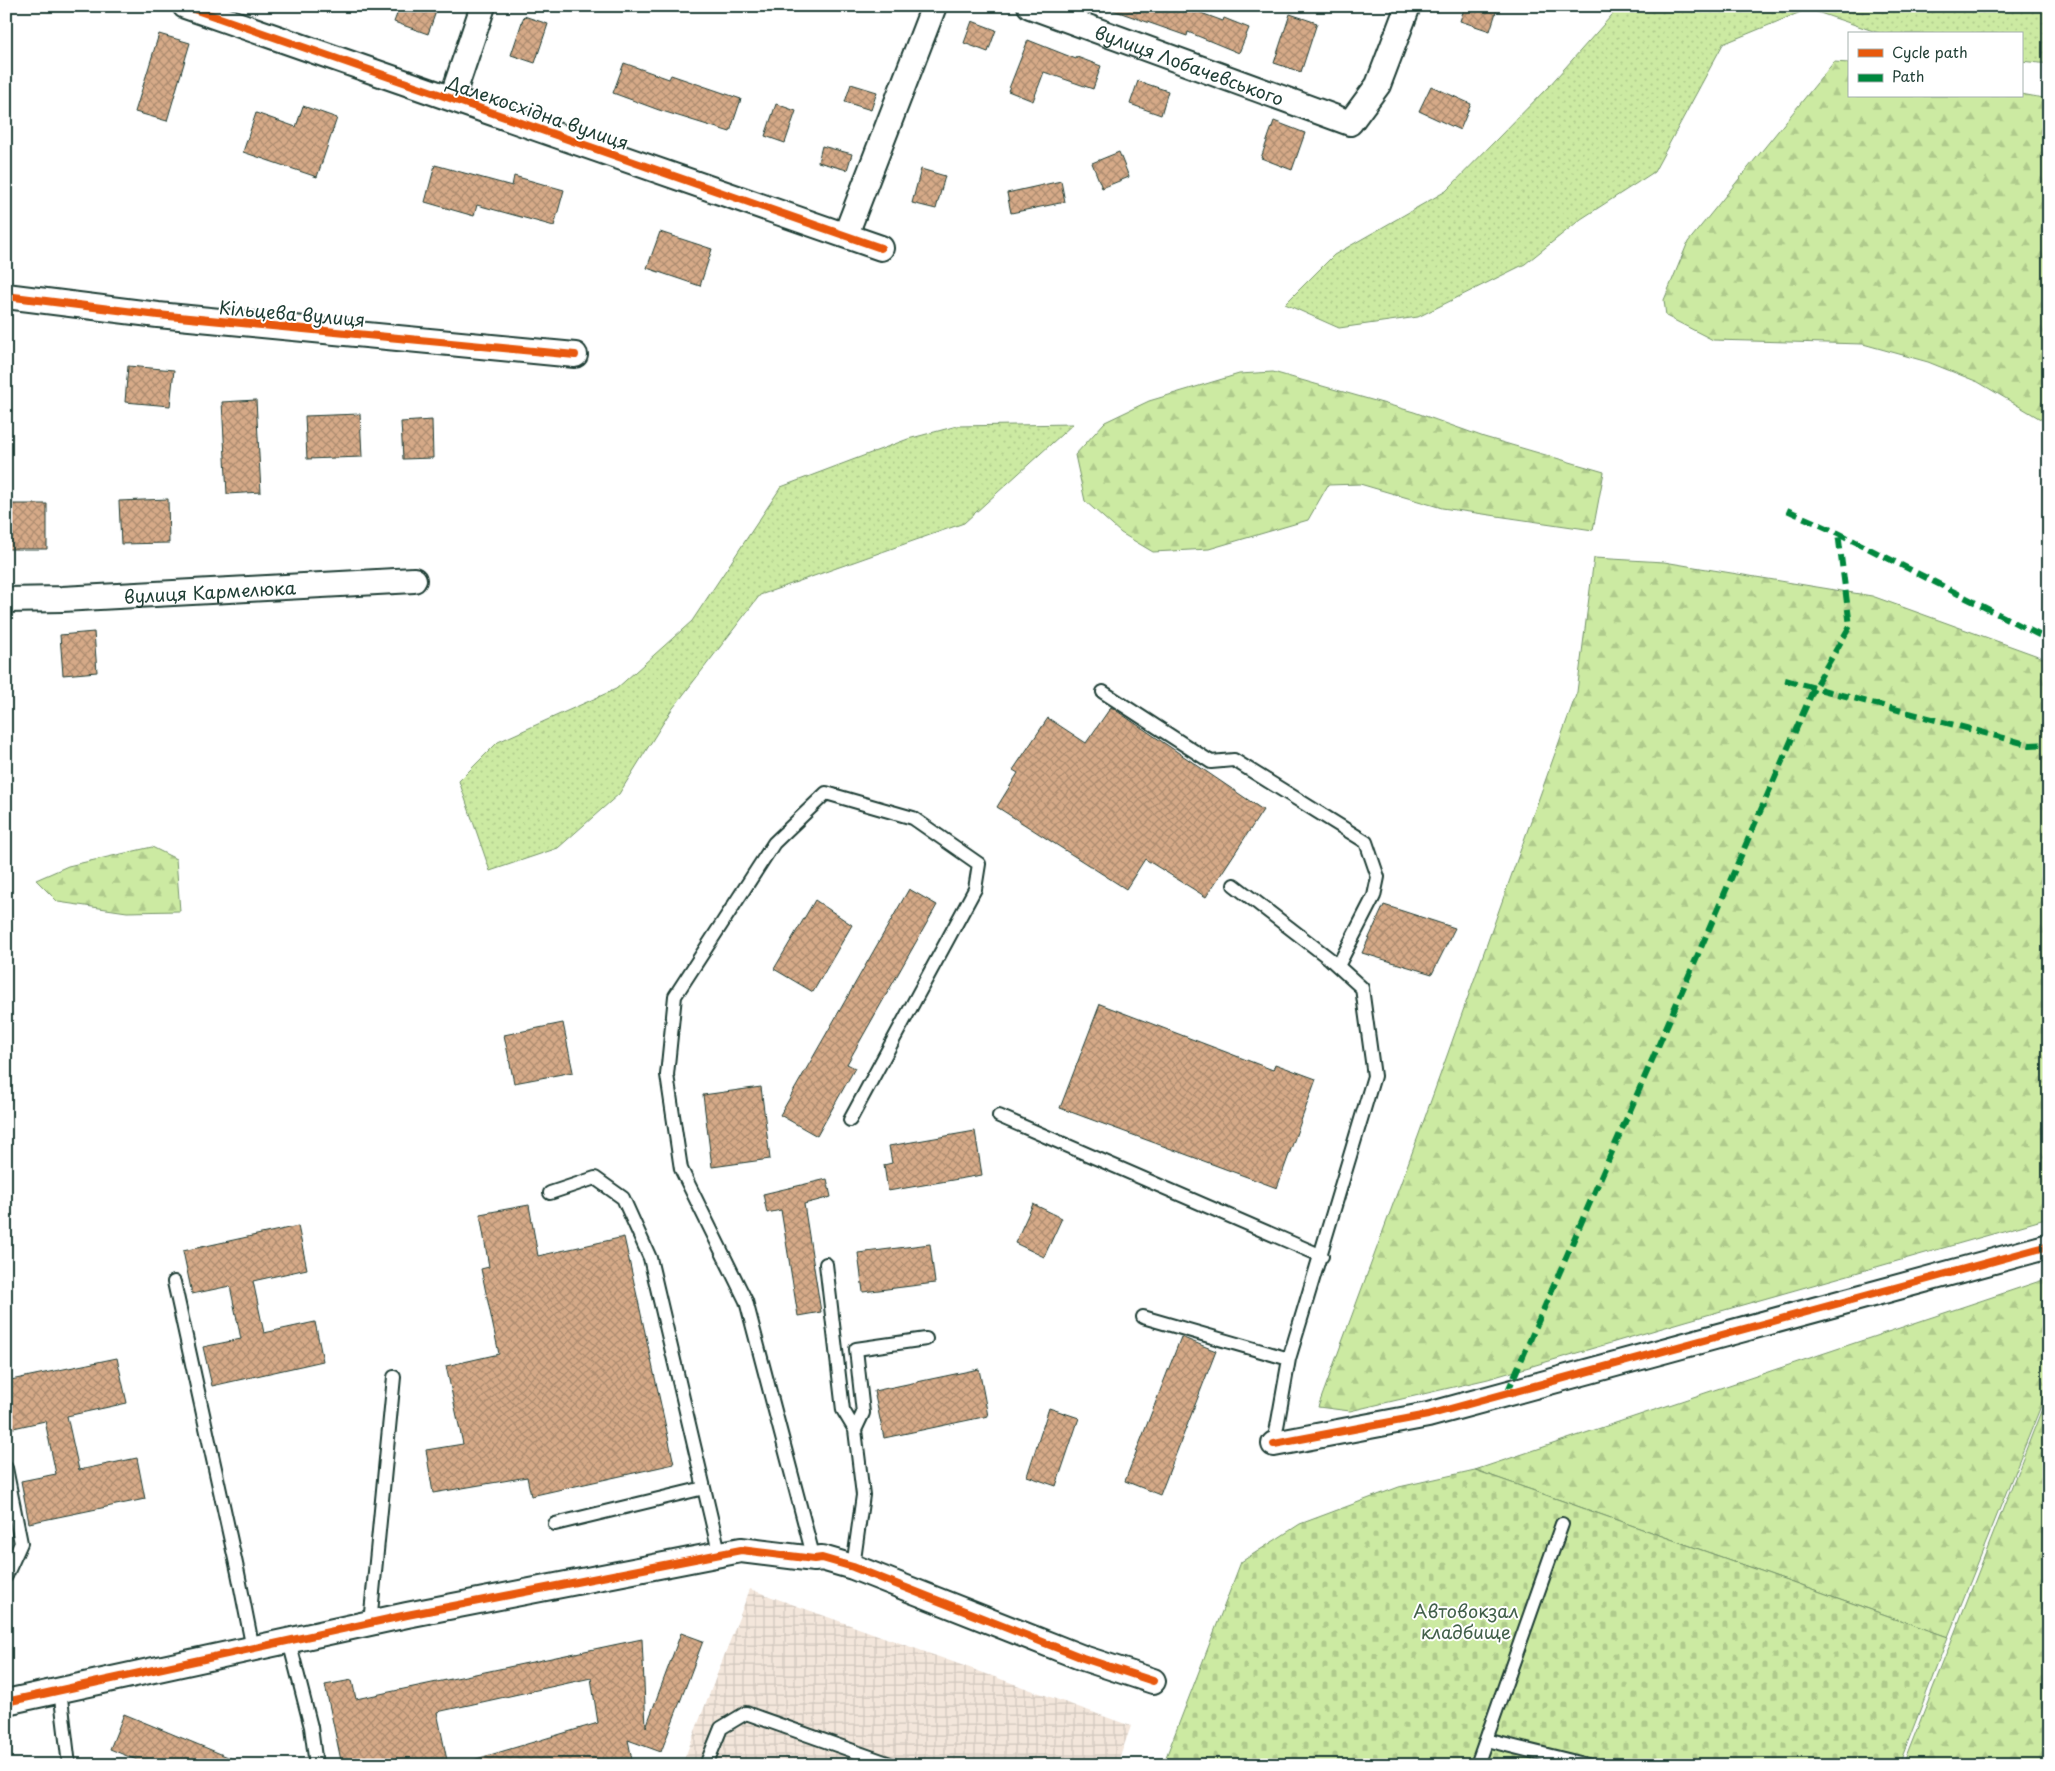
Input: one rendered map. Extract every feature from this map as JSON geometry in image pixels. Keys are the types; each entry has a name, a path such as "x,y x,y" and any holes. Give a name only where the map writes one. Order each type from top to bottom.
{"street":[{"name":"Далекосхідна вулиця","path":"185,6 846,234 881,248"},
{"path":"452,98 483,6"},
{"path":"846,234 934,6"},
{"name":"вулиця Лобачевського","path":"1030,6 1350,123 1378,85 1408,6"},
{"name":"Кільцева вулиця","path":"6,296 158,315 575,355"},
{"name":"вулиця Кармелюка","path":"6,600 62,599 414,580"},
{"path":"1274,1444 1428,1415 2049,1246"},
{"path":"6,1702 370,1623 741,1550 814,1559 822,1558 853,1567 1074,1655 1153,1681"}],"lane":[{"path":"1103,692 1212,762 1234,760 1366,842 1378,877 1374,896 1338,966"},
{"path":"814,1559 746,1301 681,1169 667,1075 675,996 774,843 826,793 914,818 979,864 975,889 850,1120"},
{"path":"1234,885 1338,966 1362,988 1374,1076 1322,1256 1289,1359 1274,1444"},
{"path":"999,1116 1322,1256"},
{"path":"550,1193 595,1178 624,1198 650,1258 720,1555"},
{"path":"826,1264 843,1410 855,1430 863,1495 853,1567"},
{"path":"174,1282 238,1573 252,1649"},
{"path":"1143,1318 1289,1359"},
{"path":"855,1430 863,1413 856,1349 926,1339"},
{"path":"370,1623 394,1377"},
{"path":"6,1468 21,1543 6,1576"},
{"path":"555,1524 704,1488"},
{"path":"1477,1765 1562,1524"},
{"path":"289,1641 310,1727 316,1765"},
{"path":"60,1690 69,1765"},
{"path":"706,1765 721,1728 746,1713 893,1765"},
{"path":"1486,1740 1588,1765"}],"shaded area":[{"path":"750,1589 1131,1726 1117,1765 682,1765"}],"green space":[{"path":"1620,6 2049,6 2049,64 2022,61 2022,32 1876,32 1808,9 1723,44 1654,172 1581,219 1525,264 1418,317 1339,328 1285,304 1334,255 1446,191 1549,86"},
{"path":"1834,62 1848,63 1848,98 2022,98 2022,94 2049,99 2049,424 1978,382 1928,362 1863,344 1713,340 1666,316 1664,300 1688,242"},
{"path":"1273,372 1414,412 1484,437 1604,472 1593,530 1442,508 1360,484 1328,485 1308,520 1209,549 1153,552 1121,533 1085,501 1075,455 1105,422 1149,401 1239,374"},
{"path":"1073,424 964,523 760,595 670,712 619,794 558,848 490,871 459,781 498,742 616,689 692,621 781,487 908,439 957,426"},
{"path":"1594,558 1664,562 1872,596 2049,660 2049,1218 1488,1379 1350,1411 1318,1407 1419,1134 1577,692"},
{"path":"152,847 176,859 180,911 127,912 58,902 36,880 68,866"},
{"path":"2049,1278 2049,1386 1948,1637 1475,1470"},
{"path":"2049,1391 2049,1765 1903,1765"},
{"name":"Автовокзал кладбище","path":"1475,1470 1948,1637 1899,1765 1163,1765 1241,1562 1300,1524 1399,1487"}],"building":[{"path":"400,6 438,6 428,34 394,22"},
{"path":"1110,6 1182,6 1223,21 1224,18 1249,28 1239,53 1188,32 1187,36 1110,9"},
{"path":"1465,6 1498,6 1490,31 1460,21"},
{"path":"1290,14 1317,23 1301,72 1274,63"},
{"path":"524,16 548,24 535,63 511,55"},
{"path":"972,21 996,30 988,52 964,43"},
{"path":"159,34 190,43 167,121 135,112"},
{"path":"1028,40 1076,59 1077,57 1101,66 1093,89 1044,72 1033,101 1008,91"},
{"path":"624,63 669,79 671,75 741,99 730,132 659,110 613,93"},
{"path":"1138,81 1168,91 1161,115 1130,104"},
{"path":"851,84 877,92 871,110 845,102"},
{"path":"1431,86 1471,104 1460,130 1419,111"},
{"path":"776,104 796,111 785,143 765,136"},
{"path":"303,106 337,118 317,177 243,152 256,113 296,127"},
{"path":"1274,121 1305,133 1292,170 1261,158"},
{"path":"822,146 852,154 847,170 818,162"},
{"path":"1119,152 1129,177 1102,188 1092,163"},
{"path":"435,165 512,186 514,176 564,190 554,226 477,205 474,216 425,202"},
{"path":"921,169 945,176 936,209 912,203"},
{"path":"1061,181 1065,202 1011,213 1007,193"},
{"path":"660,232 712,249 700,286 647,268"},
{"path":"128,366 174,370 170,406 125,402"},
{"path":"256,400 261,492 227,494 222,402"},
{"path":"360,414 362,457 307,459 305,416"},
{"path":"432,420 433,458 403,459 401,422"},
{"path":"168,499 169,543 121,544 119,501"},
{"path":"6,504 47,504 47,549 6,549"},
{"path":"94,632 97,672 63,675 60,635"},
{"path":"1111,707 1263,810 1206,897 1145,859 1126,889 997,807 1018,773 1013,770 1048,718 1086,743"},
{"path":"909,889 937,905 847,1064 855,1068 817,1136 780,1115"},
{"path":"815,900 852,925 813,992 774,969"},
{"path":"1384,905 1455,928 1432,974 1362,953"},
{"path":"1100,1004 1273,1070 1275,1064 1316,1079 1277,1188 1060,1108"},
{"path":"563,1023 573,1072 514,1083 504,1035"},
{"path":"761,1087 770,1159 712,1167 703,1095"},
{"path":"975,1131 982,1175 888,1191 884,1165 892,1163 889,1146"},
{"path":"827,1179 831,1197 804,1204 821,1312 798,1316 781,1210 767,1213 763,1194"},
{"path":"1033,1204 1062,1218 1044,1257 1015,1243"},
{"path":"529,1205 538,1256 624,1237 674,1464 531,1496 527,1477 433,1493 426,1450 463,1444 446,1366 499,1354 481,1269 489,1267 480,1214"},
{"path":"298,1226 307,1269 253,1281 264,1333 315,1322 323,1361 212,1386 203,1347 241,1339 230,1286 192,1294 183,1251"},
{"path":"930,1244 935,1283 863,1292 858,1253"},
{"path":"1181,1337 1216,1351 1160,1495 1125,1481"},
{"path":"117,1358 127,1403 67,1416 79,1470 137,1458 145,1499 29,1523 21,1481 56,1474 45,1421 9,1429 6,1415 6,1381"},
{"path":"979,1369 988,1416 884,1438 874,1391"},
{"path":"1049,1408 1079,1418 1056,1486 1027,1476"},
{"path":"681,1633 703,1641 661,1752 628,1740 633,1765 474,1765 473,1760 598,1723 591,1678 437,1712 448,1765 342,1765 325,1685 352,1680 356,1699 642,1639 646,1727"},
{"path":"124,1714 245,1765 149,1765 110,1749"}],"marked path":[{"path":"1787,510 1838,533 2049,640"},
{"path":"1507,1393 1814,688 1850,626 1838,533"},
{"path":"1785,680 2030,745 2049,744"}],"cycle path":[{"path":"185,6 881,248"},
{"path":"6,296 158,315 575,355"},
{"path":"1274,1444 1428,1415 2049,1246"},
{"path":"6,1702 407,1615 741,1550 814,1559 822,1558 853,1567 1083,1658 1153,1681"}]}
